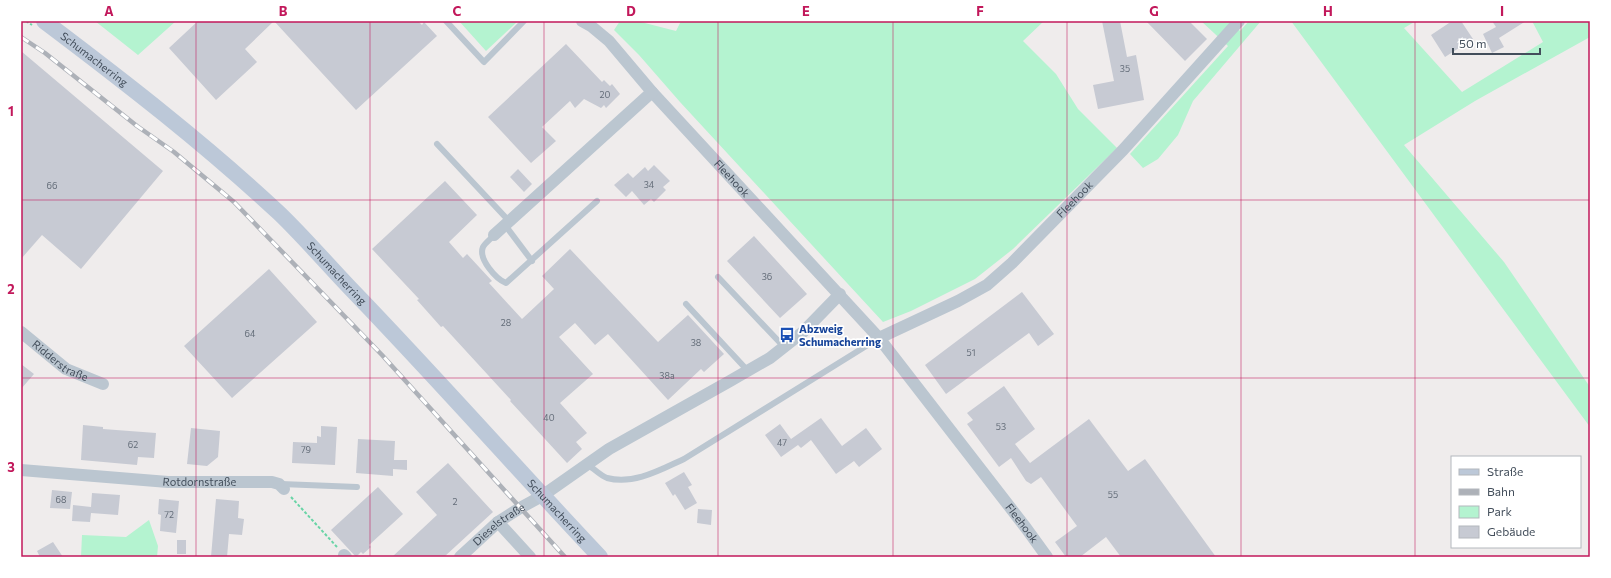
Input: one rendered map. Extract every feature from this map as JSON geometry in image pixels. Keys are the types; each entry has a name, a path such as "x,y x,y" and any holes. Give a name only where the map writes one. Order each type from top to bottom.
{"main road":[{"name":"Schumacherring","path":"40,24 159,110 223,163 280,214 416,357 542,496 600,557"}],"street":[{"name":"Fleehook","path":"582,21 591,26 609,41 652,92 840,294 878,338 1047,557"},
{"name":"Fleehook","path":"878,338 958,301 987,285 1007,268 1123,150 1239,21"},
{"path":"494,235 652,92"},
{"name":"Dieselstraße","path":"460,557 498,522 542,496 609,449 770,358 803,332 840,294"},
{"name":"Ridderstraße","path":"21,332 66,369 103,384"},
{"name":"Rotdornstraße","path":"21,470 168,482 272,482 282,486"},
{"path":"498,522 530,557"}],"lane":[{"path":"446,21 484,62 524,21"},
{"path":"438,144 507,223 532,260"},
{"path":"494,235 483,248 483,254 487,264 499,280 506,283 597,201"},
{"path":"718,277 784,347"},
{"path":"686,304 748,371"},
{"path":"587,464 606,478 630,480 657,472 684,459 878,338"},
{"path":"282,486 357,487"}],"path":[{"path":"26,21 40,24"},
{"path":"282,486 344,556"}],"green space":[{"path":"95,21 176,21 138,55"},
{"path":"459,21 518,21 486,51"},
{"path":"620,21 637,21 676,31 681,21 1044,21 1023,41 1056,74 1078,109 1117,148 1013,249 975,279 911,311 883,322 680,102 639,55 614,30"},
{"path":"1201,21 1231,21 1240,31 1249,21 1261,21 1193,101 1178,135 1158,159 1143,168 1130,154 1228,46"},
{"path":"1291,21 1416,21 1404,28 1462,92 1543,42 1532,21 1590,21 1590,37 1475,101 1404,145 1504,262 1590,387 1590,427"},
{"path":"149,520 158,546 157,557 81,557 82,535 126,537"}],"building":[{"path":"198,21 274,21 245,49 257,62 216,100 169,48"},
{"path":"274,21 418,21 422,25 424,22 437,36 356,110"},
{"path":"1102,21 1120,21 1127,57 1136,55 1144,100 1098,109 1093,85 1114,81"},
{"path":"1146,21 1189,21 1207,39 1185,61"},
{"path":"1452,21 1461,21 1473,39 1445,57 1431,35"},
{"path":"1492,21 1526,21 1499,38 1504,47 1492,53 1483,34 1496,27"},
{"path":"566,44 602,82 604,80 610,86 612,84 620,94 606,108 604,105 601,108 584,99 575,108 570,101 542,127 556,141 531,163 488,117"},
{"path":"21,51 163,171 81,269 42,235 21,259"},
{"path":"654,165 670,181 663,187 666,190 654,202 651,199 644,205 632,191 626,197 614,185 628,173 633,178 645,167 648,171"},
{"path":"518,169 532,184 524,192 510,177"},
{"path":"445,181 477,215 449,242 463,258 467,254 492,281 489,283 522,319 554,289 542,276 570,249 658,342 688,315 724,354 704,372 701,369 668,400 608,334 595,345 575,323 559,337 593,374 560,403 587,433 576,442 582,449 567,463 443,326 441,327 417,300 419,299 372,249"},
{"path":"754,236 807,294 780,318 727,261"},
{"path":"269,269 317,322 232,398 184,346"},
{"path":"1022,292 1054,334 1038,346 1029,333 946,394 925,365"},
{"path":"21,364 34,374 21,389"},
{"path":"1004,386 1035,429 1015,444 1030,463 1089,419 1128,471 1145,459 1216,557 1121,557 1106,537 1080,557 1066,557 1055,542 1077,526 1041,477 1031,484 1026,481 1011,458 999,467 967,424 973,420 967,413"},
{"path":"821,418 842,446 866,428 882,449 859,467 854,461 836,474 811,440 801,448 798,445 781,457 765,435 780,424 791,439"},
{"path":"83,425 103,427 103,429 156,433 154,458 138,457 137,465 81,460"},
{"path":"321,426 337,427 335,465 292,463 293,442 317,443 317,436 321,437"},
{"path":"191,428 220,431 218,457 207,466 187,464"},
{"path":"358,439 395,441 394,460 407,460 407,470 393,469 393,476 356,473"},
{"path":"448,463 493,512 444,557 392,557 437,515 416,492"},
{"path":"684,472 692,485 688,487 697,503 685,510 675,494 673,496 665,483"},
{"path":"378,487 403,514 369,545 371,547 363,554 361,552 356,557 331,530"},
{"path":"52,490 72,492 70,509 50,508"},
{"path":"92,493 120,495 118,515 91,513 90,522 72,521 73,505 91,507"},
{"path":"159,499 179,501 176,533 160,531 161,515 158,514"},
{"path":"216,499 239,501 238,518 244,519 242,535 229,534 227,557 211,557"},
{"path":"698,509 712,510 711,525 697,523"},
{"path":"177,540 186,540 186,554 177,554"},
{"path":"53,542 63,557 40,557 37,551"}],"railway":[{"path":"21,37 45,53 137,126 174,152 234,202 382,355 565,557"}],"place":[{"name":"Abzweig Schumacherring","path":"787,335"}]}
